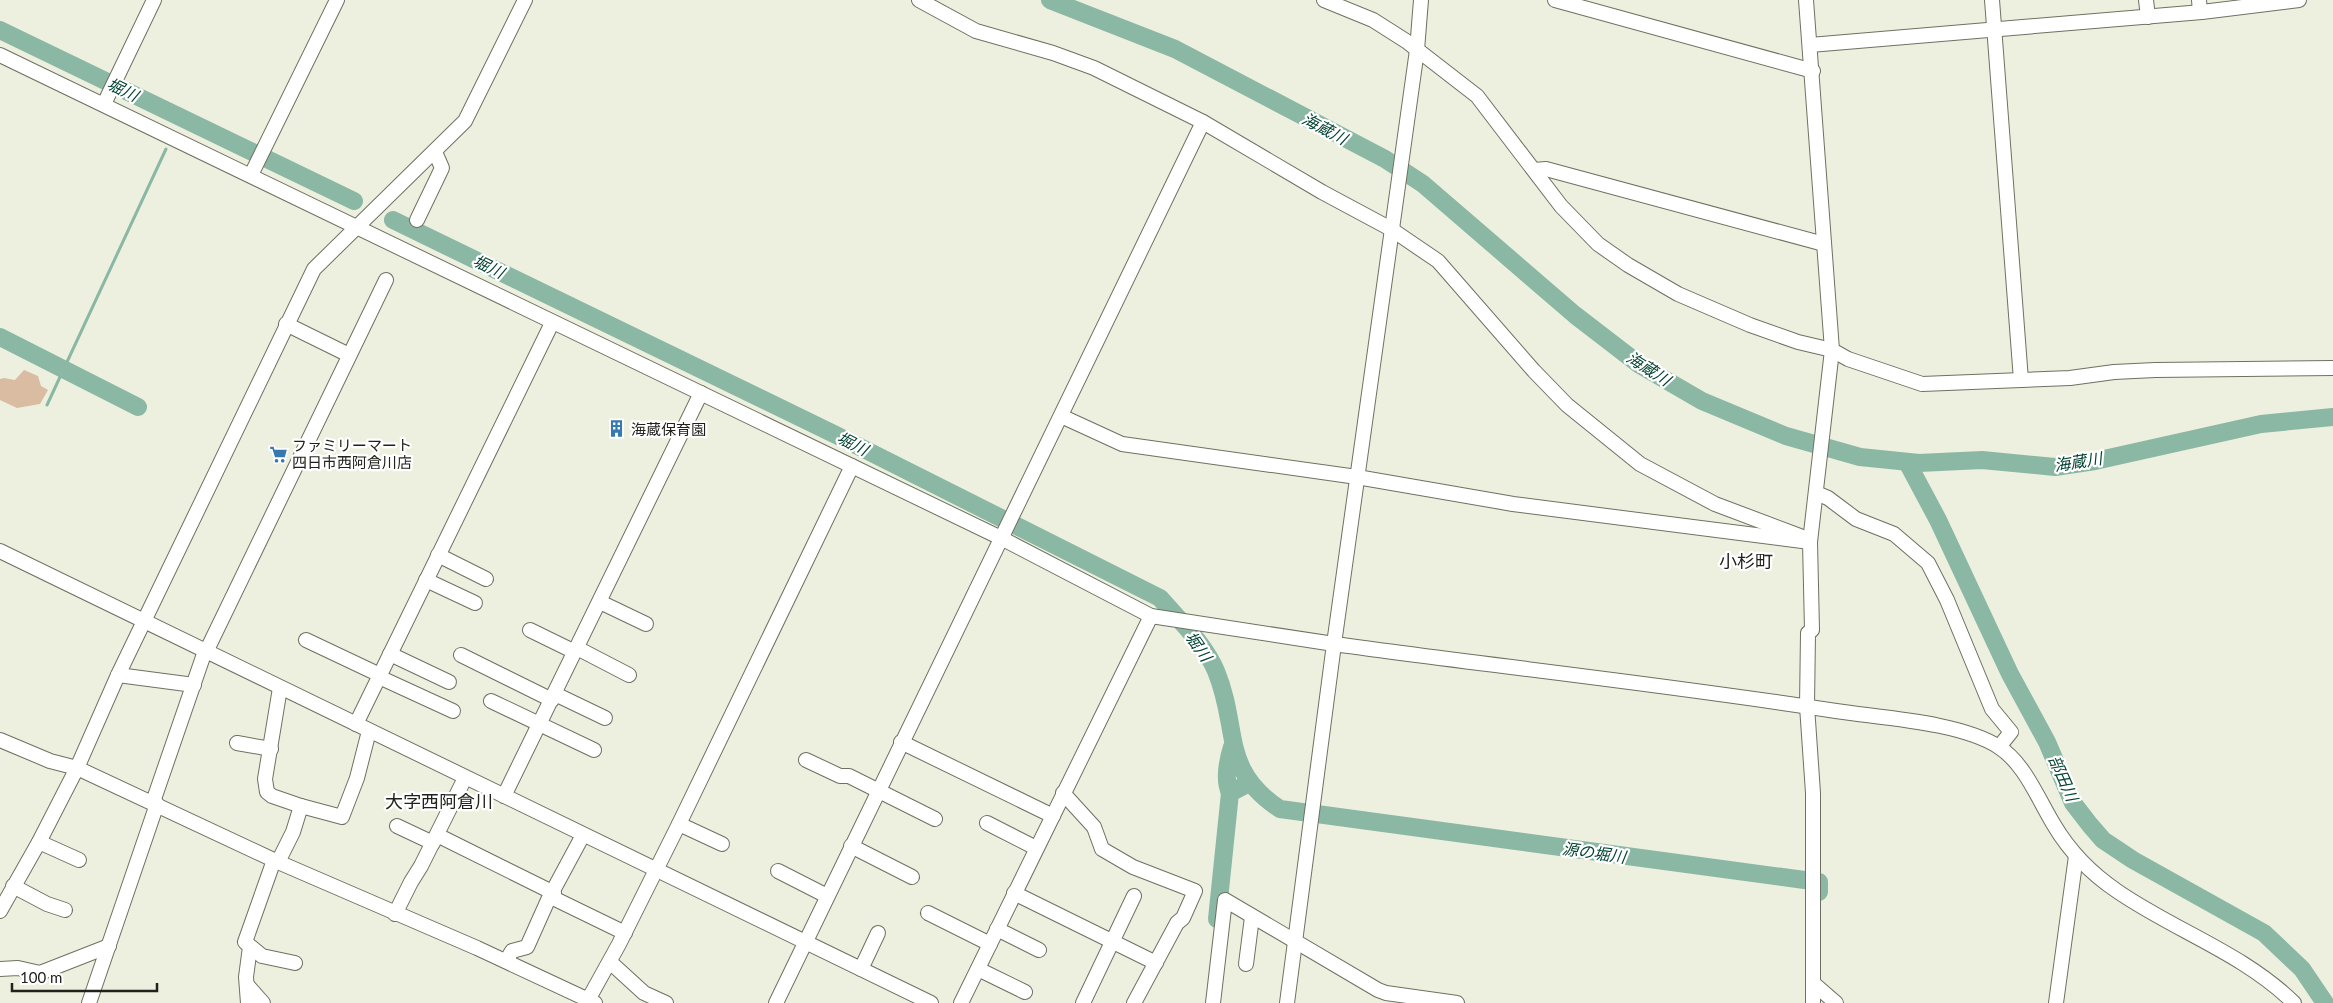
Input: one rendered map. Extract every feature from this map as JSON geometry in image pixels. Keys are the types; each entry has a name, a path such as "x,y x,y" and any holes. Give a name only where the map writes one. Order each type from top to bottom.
{"street":[{"path":"106,100 154,0"},
{"path":"253,172 337,0"},
{"path":"0,911 39,842 77,768 118,675 314,269 465,121 525,0"},
{"path":"919,0 976,31 1053,53 1094,68 1203,122 1322,192 1391,229 1438,261 1534,371 1567,405 1640,464 1715,504 1800,536 1810,542"},
{"path":"1324,0 1373,20 1417,50 1477,96 1574,221 1598,244 1628,265 1705,307 1798,342 1832,350 1848,359 1922,384 2021,380 2155,370 2333,368"},
{"path":"1287,1003 1334,644 1417,50 1422,0"},
{"path":"1555,0 1812,70"},
{"path":"1806,0 1832,350 1810,542 1812,630 1808,633 1807,706 1813,793 1813,1003"},
{"path":"1992,0 2021,380"},
{"path":"2146,0 2148,17"},
{"path":"1810,45 2148,17 2199,6 2300,0"},
{"path":"0,55 106,100 253,172 356,228 1002,536 1150,616 1334,644 1807,706 1943,727 1999,747 2022,771 2056,828 2076,856 2095,875 2118,892 2232,956 2263,977 2294,1003"},
{"path":"776,1003 1203,122"},
{"path":"417,220 442,168 435,152"},
{"path":"1534,170 1546,169 1824,244"},
{"path":"89,1003 206,651 386,280"},
{"path":"356,724 552,323"},
{"path":"286,324 349,355"},
{"path":"504,796 541,725 701,393"},
{"path":"1061,416 1122,444 1357,477 1512,504 1810,542"},
{"path":"0,742 50,761 77,768 276,861 506,961 592,1001 852,466"},
{"path":"1817,491 1856,519 1894,534 1928,562 1947,600 1992,709 2011,732 1999,747"},
{"path":"0,551 931,1003"},
{"path":"438,555 486,579"},
{"path":"426,580 475,603"},
{"path":"600,602 646,624"},
{"path":"961,1003 1150,616"},
{"path":"530,630 629,675"},
{"path":"306,640 453,711"},
{"path":"390,654 449,682"},
{"path":"461,655 604,718"},
{"path":"118,675 194,685"},
{"path":"280,688 265,780 267,792 272,796 342,817 367,745 369,730"},
{"path":"491,701 594,750"},
{"path":"901,742 1053,816"},
{"path":"237,743 271,749"},
{"path":"806,760 840,776 849,776 935,819"},
{"path":"395,914 465,778"},
{"path":"1063,793 1094,827 1102,849 1134,867 1194,891 1183,918 1177,923 1134,1003"},
{"path":"295,963 262,956 244,942 276,861 293,832 301,806"},
{"path":"987,823 1036,848"},
{"path":"679,824 722,844"},
{"path":"397,826 435,839 625,932"},
{"path":"506,961 512,951 527,947 583,835"},
{"path":"39,842 79,860"},
{"path":"851,846 912,876"},
{"path":"2056,1003 2076,856"},
{"path":"778,871 827,896"},
{"path":"14,886 47,904 65,910"},
{"path":"1014,893 1156,963"},
{"path":"1083,1003 1134,896"},
{"path":"1213,1003 1225,900 1378,990 1426,1001 1457,1003"},
{"path":"928,913 990,944"},
{"path":"1246,964 1252,917"},
{"path":"998,929 1039,950"},
{"path":"861,969 878,933"},
{"path":"0,970 18,968 40,973 70,959 108,946"},
{"path":"248,1003 247,985 250,947"},
{"path":"610,962 644,993 666,1003"},
{"path":"978,969 1025,992"},
{"path":"1813,983 1836,1003"},
{"path":"247,985 263,1003"}],"shaded area":[{"path":"24,370 38,376 41,386 48,390 40,404 17,408 0,400 0,379 15,380"}],"waterway":[{"name":"海蔵川","path":"1050,0 1175,49 1385,159 1423,184 1575,315 1640,365 1702,401 1786,436 1860,457 1919,463 1982,460 2055,467 2095,461 2261,424 2333,417"},
{"name":"堀川","path":"0,30 354,201"},
{"path":"47,405 166,149"},
{"name":"堀川","path":"393,220 836,435 1160,598 1191,633 1211,661 1223,692 1234,747 1240,763 1248,779 1261,794 1280,809 1819,882 1819,892"},
{"path":"0,337 138,407"},
{"name":"部田川","path":"1907,462 1938,520 2010,674 2047,742 2073,803 2103,840 2133,860 2264,933 2302,969 2325,1003"},
{"name":"堀川","path":"1230,793 1227,776 1232,747"},
{"name":"堀川","path":"1217,919 1230,793 1249,783"}],"place":[{"name":"海蔵保育園","path":"617,429"},
{"name":"ファミリーマート 四日市西阿倉川店","path":"278,454"}],"district":[{"name":"小杉町","path":"1746,561"},
{"name":"大字西阿倉川","path":"439,801"}],"water label":[{"name":"源の堀川","path":"1594,852"}]}
